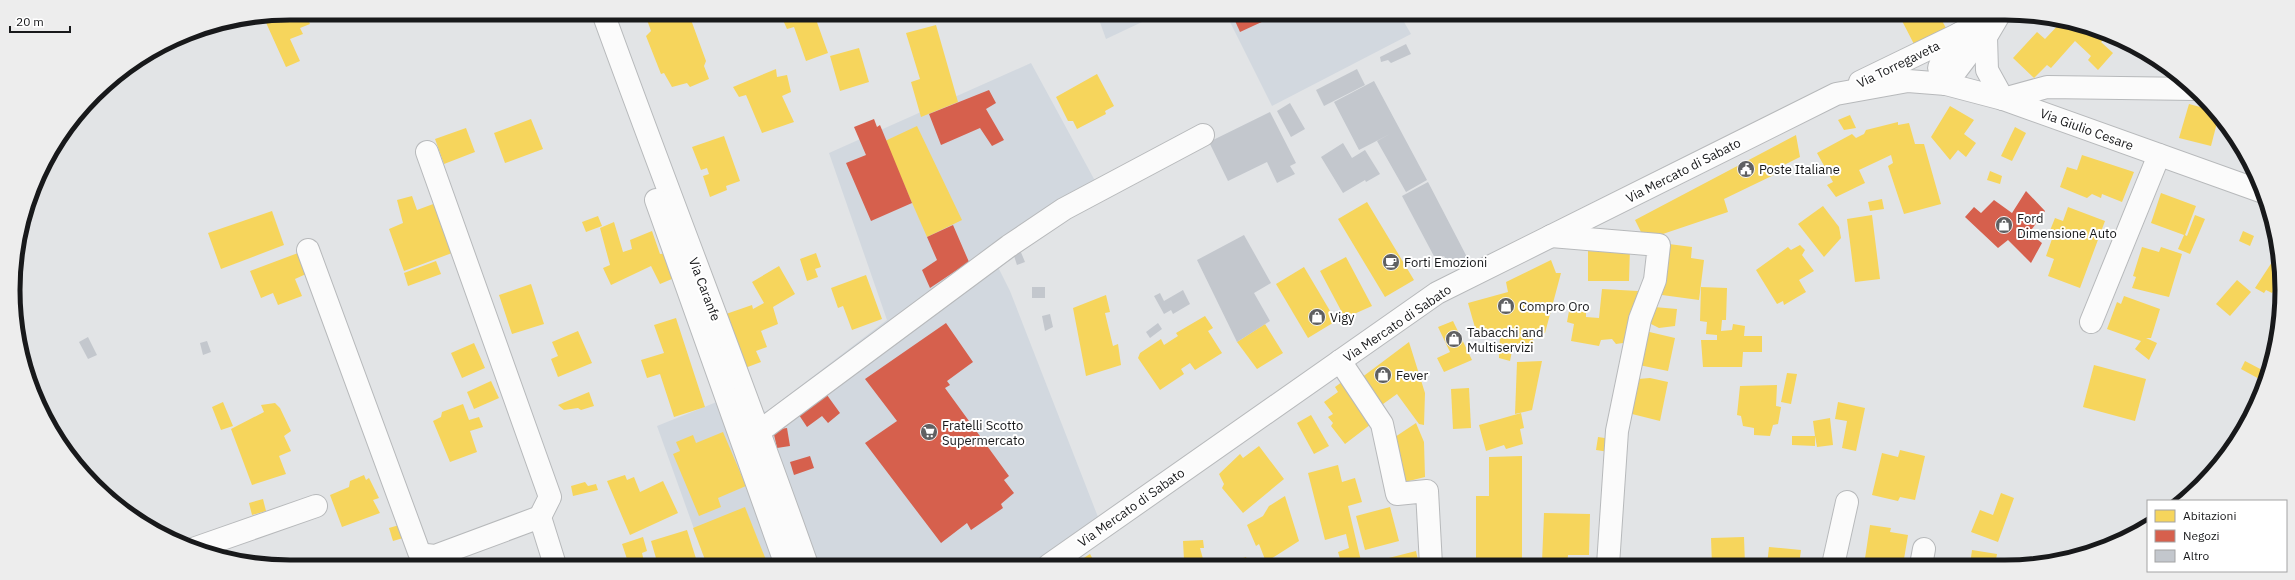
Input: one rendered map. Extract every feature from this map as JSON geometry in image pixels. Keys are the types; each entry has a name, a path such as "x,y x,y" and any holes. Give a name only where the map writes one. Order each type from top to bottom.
{"street":[{"path":"591,20 784,560"},
{"name":"Via Caranfe","path":"606,20 673,204 760,431 805,560"},
{"name":"Via Torregaveta","path":"1836,94 1959,34 1983,20"},
{"path":"1946,84 1995,20"},
{"path":"1996,20 1986,37 1987,70 2003,98 2048,87 2185,89"},
{"name":"Via Torregaveta","path":"1946,84 1939,68 1945,52 1959,34"},
{"name":"Via Giulio Cesare","path":"1908,81 1946,84 2003,98 2255,189"},
{"name":"Via Mercato di Sabato","path":"1056,560 1437,293 1836,94 1908,81"},
{"path":"760,431 1009,246 1064,209 1203,135"},
{"path":"308,250 419,552 426,555 435,556 540,517 550,497 427,152"},
{"path":"2091,322 2159,155"},
{"path":"1551,236 1659,245 1655,280 1640,319 1617,431 1608,560"},
{"path":"1340,361 1382,424 1397,494 1427,491 1431,560"},
{"path":"1834,560 1847,502"},
{"path":"202,546 316,506"},
{"path":"540,517 553,560"}],"shaded area":[{"path":"1099,20 1146,20 1106,39"},
{"path":"1229,20 1403,20 1411,34 1272,106"},
{"path":"1031,63 1100,190 994,259 1010,291 1098,517 1042,560 705,560 657,426 739,393 766,412 887,320 829,153"}],"building: Abitazioni":[{"path":"308,20 310,24 300,28 303,34 290,39 300,61 286,67 265,21"},
{"path":"647,20 691,20 706,61 704,66 709,79 690,87 687,83 672,87 664,73 661,74 646,36 651,31"},
{"path":"783,20 816,20 828,53 806,61 794,27 787,29"},
{"path":"1902,20 1942,20 1947,30 1916,48"},
{"path":"936,25 958,102 921,117 911,82 920,79 906,33"},
{"path":"2058,25 2092,34 2104,39 2101,42 2113,53 2098,70 2088,60 2091,56 2075,41 2051,68 2047,65 2034,78 2013,58 2037,32 2045,39"},
{"path":"859,48 869,82 840,91 830,56"},
{"path":"776,69 777,77 787,75 791,92 782,96 794,122 762,133 746,95 739,97 733,87"},
{"path":"1097,74 1114,106 1105,111 1106,114 1077,129 1073,121 1068,121 1056,97"},
{"path":"2189,104 2204,108 2217,123 2211,146 2179,138"},
{"path":"1950,106 1974,120 1964,134 1976,143 1966,157 1958,150 1950,160 1931,137"},
{"path":"1850,115 1856,128 1844,130 1838,120"},
{"path":"531,119 543,149 505,163 494,133"},
{"path":"1898,122 1898,125 1909,123 1915,144 1924,144 1941,204 1904,214 1888,166 1893,163 1891,155 1859,170 1865,183 1836,197 1827,185 1833,182 1817,153 1852,134 1856,138 1864,134 1866,130"},
{"path":"917,126 962,220 927,237 885,141"},
{"path":"2015,127 2026,133 2012,161 2001,156"},
{"path":"466,128 475,152 444,164 435,139"},
{"path":"1796,135 1800,157 1780,167 1780,172 1724,199 1728,212 1645,240 1635,220"},
{"path":"724,136 740,181 726,186 727,190 710,197 703,176 709,174 707,168 701,170 692,147"},
{"path":"2082,155 2134,172 2122,202 2102,194 2101,198 2092,194 2087,198 2060,187 2067,167 2077,170"},
{"path":"1990,171 2002,176 2000,184 1987,180"},
{"path":"2161,193 2196,206 2185,235 2187,236 2195,215 2205,219 2190,254 2178,249 2184,235 2151,223"},
{"path":"412,196 417,210 436,203 452,253 404,271 389,229 403,223 397,200"},
{"path":"1882,199 1884,209 1870,211 1868,202"},
{"path":"1367,202 1414,280 1385,297 1338,219"},
{"path":"1823,206 1839,227 1841,238 1824,257 1798,224"},
{"path":"2068,207 2105,221 2080,288 2048,276 2054,259 2046,256 2052,239 2047,238 2055,218 2063,221"},
{"path":"272,211 284,245 221,269 208,233"},
{"path":"1872,215 1880,279 1855,282 1847,219"},
{"path":"598,216 602,226 586,232 582,222"},
{"path":"614,222 623,252 632,249 630,240 652,231 660,254 671,253 679,276 660,284 651,266 611,285 603,268 610,265 600,228"},
{"path":"2243,231 2254,236 2250,246 2239,241"},
{"path":"1669,244 1692,247 1691,258 1704,260 1699,300 1662,295"},
{"path":"1800,245 1805,250 1802,255 1814,271 1799,280 1806,292 1784,305 1783,301 1777,304 1756,270 1788,247 1791,250"},
{"path":"1608,247 1630,248 1629,281 1588,281 1588,251 1608,252"},
{"path":"2142,247 2159,252 2161,247 2182,254 2169,297 2132,288 2136,277 2133,276"},
{"path":"298,253 306,274 295,279 302,296 278,305 273,293 261,298 250,271"},
{"path":"816,253 821,267 815,269 818,277 807,281 800,259"},
{"path":"1346,257 1372,306 1345,318 1320,271"},
{"path":"1551,260 1556,273 1561,273 1545,333 1532,337 1534,343 1513,346 1510,361 1499,358 1500,334 1478,338 1468,303 1508,292 1506,282"},
{"path":"2273,260 2275,288 2272,293 2266,290 2264,293 2255,288"},
{"path":"436,261 441,274 408,286 404,273"},
{"path":"779,266 795,294 773,307 778,324 761,331 767,347 756,351 761,362 745,368 726,314 752,305 753,309 764,303 752,282"},
{"path":"1304,267 1336,321 1308,338 1276,284"},
{"path":"866,275 882,319 852,330 843,306 838,308 831,288"},
{"path":"2237,280 2251,292 2230,316 2216,304"},
{"path":"531,284 544,324 512,334 499,295"},
{"path":"1701,287 1727,288 1726,320 1722,320 1721,331 1732,330 1733,324 1745,326 1744,336 1762,336 1762,352 1743,352 1742,367 1703,367 1701,340 1717,340 1717,335 1706,334 1707,322 1700,321"},
{"path":"1602,289 1638,291 1630,342 1616,344 1612,339 1601,340 1599,346 1571,341 1574,324 1567,322 1569,311 1586,312 1586,317 1599,318"},
{"path":"1106,295 1110,312 1105,313 1113,346 1118,344 1121,365 1086,376 1073,308"},
{"path":"2124,296 2160,309 2151,338 2146,338 2157,343 2149,360 2135,349 2141,341 2107,329 2117,302 2121,304"},
{"path":"1654,307 1677,309 1675,326 1659,328 1647,322"},
{"path":"1205,316 1213,328 1208,331 1222,353 1195,370 1190,363 1181,369 1184,374 1160,390 1138,358 1140,353 1161,339 1164,345 1178,336 1176,333"},
{"path":"676,318 705,407 674,417 660,374 647,378 641,360 664,353 654,325"},
{"path":"1453,321 1472,360 1444,372 1437,358 1450,352 1438,327"},
{"path":"1265,324 1283,353 1257,369 1237,342"},
{"path":"1641,330 1675,338 1668,371 1634,364"},
{"path":"578,331 592,363 558,377 551,359 558,356 552,342"},
{"path":"1409,342 1425,393 1424,425 1419,424 1397,394 1376,409 1357,381"},
{"path":"474,343 485,368 462,378 451,353"},
{"path":"1542,361 1532,410 1515,414 1517,362"},
{"path":"2245,361 2263,370 2260,379 2241,369"},
{"path":"2094,365 2146,379 2135,421 2083,407"},
{"path":"1787,373 1797,374 1791,404 1781,402"},
{"path":"1650,378 1668,382 1660,421 1628,413 1638,379"},
{"path":"1346,379 1375,421 1345,444 1331,426 1333,423 1328,417 1333,414 1324,402 1338,392 1335,387"},
{"path":"491,381 499,398 474,409 467,392"},
{"path":"1777,385 1776,406 1781,407 1778,424 1773,425 1770,436 1754,435 1754,428 1743,426 1741,416 1737,415 1740,386"},
{"path":"1469,388 1471,428 1453,429 1451,389"},
{"path":"589,392 594,406 581,410 578,408 564,410 558,405"},
{"path":"223,402 233,426 221,430 212,407"},
{"path":"1838,402 1865,408 1856,451 1842,448 1847,421 1835,419"},
{"path":"275,403 280,408 291,431 284,436 291,451 279,456 286,474 252,485 231,429 264,412 261,405"},
{"path":"463,404 469,420 479,417 483,427 470,431 477,452 450,462 433,421 441,417 442,412"},
{"path":"1521,413 1524,428 1520,429 1523,444 1506,449 1504,445 1486,451 1479,425"},
{"path":"1311,415 1329,446 1314,454 1297,423"},
{"path":"1830,418 1833,445 1817,447 1813,421"},
{"path":"1416,423 1424,442 1425,477 1405,482 1392,439"},
{"path":"723,432 746,486 718,498 721,507 699,516 673,454 680,451 676,442 693,435 696,443"},
{"path":"1792,436 1815,436 1815,446 1792,445"},
{"path":"1598,437 1611,439 1609,452 1596,450"},
{"path":"1259,446 1284,479 1243,513 1222,488 1224,484 1219,474 1240,454 1243,458"},
{"path":"1900,450 1925,456 1915,500 1900,497 1898,501 1872,495 1882,453 1898,457"},
{"path":"1522,456 1522,560 1476,560 1476,496 1489,496 1489,457"},
{"path":"1338,465 1342,482 1355,478 1362,502 1348,506 1361,560 1340,560 1338,552 1349,548 1346,534 1325,540 1308,473"},
{"path":"364,475 366,480 369,478 379,498 373,500 380,513 342,527 330,495 349,487 350,481"},
{"path":"625,475 627,480 634,477 640,492 663,481 678,513 630,535 607,481"},
{"path":"585,482 588,486 596,484 598,490 573,496 571,486"},
{"path":"2001,493 2014,498 1998,542 1971,532 1980,510 1993,515"},
{"path":"1285,496 1299,541 1269,560 1265,560 1259,544 1256,546 1247,525 1263,516 1269,506"},
{"path":"263,499 266,511 252,515 249,503"},
{"path":"745,507 766,560 705,560 693,528"},
{"path":"1390,507 1399,541 1365,550 1356,516"},
{"path":"1544,513 1590,514 1589,555 1568,555 1568,560 1542,560"},
{"path":"406,523 410,536 393,541 389,528"},
{"path":"1870,525 1891,528 1890,532 1908,535 1904,560 1865,560"},
{"path":"687,530 696,560 657,560 651,541"},
{"path":"643,537 647,551 642,553 644,560 627,560 622,544"},
{"path":"1744,537 1745,560 1712,560 1711,538"},
{"path":"1203,540 1204,548 1200,548 1203,559 1184,560 1183,541"},
{"path":"1769,547 1801,550 1800,560 1768,560"},
{"path":"1972,550 1997,554 1996,560 1971,560"},
{"path":"1416,551 1418,560 1381,560"},
{"path":"1090,554 1093,560 1081,560"},
{"path":"1246,557 1247,560 1237,560"}],"building: Negozi":[{"path":"1235,20 1266,20 1240,32"},
{"path":"989,90 996,103 986,109 1004,140 992,146 980,128 941,145 929,114"},
{"path":"874,119 877,127 880,125 912,203 871,221 846,163 866,155 854,127"},
{"name":"Ford Dimensione Auto","path":"2026,191 2045,211 2029,233 2042,243 2031,263 2008,240 1998,248 1965,217 1974,207 1981,213 1994,200 2012,213"},
{"path":"953,225 969,262 930,288 922,270 937,260 927,237"},
{"name":"Fratelli Scotto Supermercato","path":"946,323 973,362 947,381 950,385 945,388 1009,476 1004,480 1014,493 1001,504 1003,508 971,530 967,523 941,543 865,443 897,421 865,379"},
{"path":"827,395 840,413 828,423 822,416 807,427 799,415"},
{"path":"787,428 790,446 777,448 773,430"},
{"path":"810,456 814,468 794,475 790,462"}],"building: Altro":[{"path":"1406,44 1411,54 1391,63 1388,60 1381,62 1380,57"},
{"path":"1357,69 1365,85 1324,106 1316,90"},
{"path":"1374,81 1427,180 1406,192 1377,141 1390,134 1359,150 1334,102"},
{"path":"1290,103 1305,129 1291,137 1277,111"},
{"path":"1270,112 1296,163 1290,166 1295,174 1277,183 1267,162 1228,181 1209,142"},
{"path":"1343,143 1352,158 1365,150 1380,174 1366,182 1365,180 1343,193 1321,157"},
{"path":"1428,182 1468,259 1451,268 1444,256 1436,260 1402,196"},
{"path":"1244,235 1271,283 1254,293 1270,321 1237,342 1197,260"},
{"path":"1020,250 1025,262 1017,265 1013,253"},
{"path":"1032,287 1045,287 1045,298 1032,298"},
{"path":"1183,290 1190,304 1173,314 1171,310 1164,314 1154,296 1160,293 1164,301"},
{"path":"1050,314 1053,327 1045,331 1042,316"},
{"path":"1158,323 1162,329 1150,338 1146,332"},
{"path":"88,337 97,355 88,359 79,342"},
{"path":"207,341 211,352 203,355 200,343"}],"place":[{"name":"Poste Italiane","path":"1746,169"},
{"name":"Ford Dimensione Auto","path":"2004,225"},
{"name":"Forti Emozioni","path":"1391,262"},
{"name":"Compro Oro","path":"1506,306"},
{"name":"Vigy","path":"1317,317"},
{"name":"Tabacchi and Multiservizi","path":"1454,339"},
{"name":"Fever","path":"1383,375"},
{"name":"Fratelli Scotto Supermercato","path":"929,432"}]}
